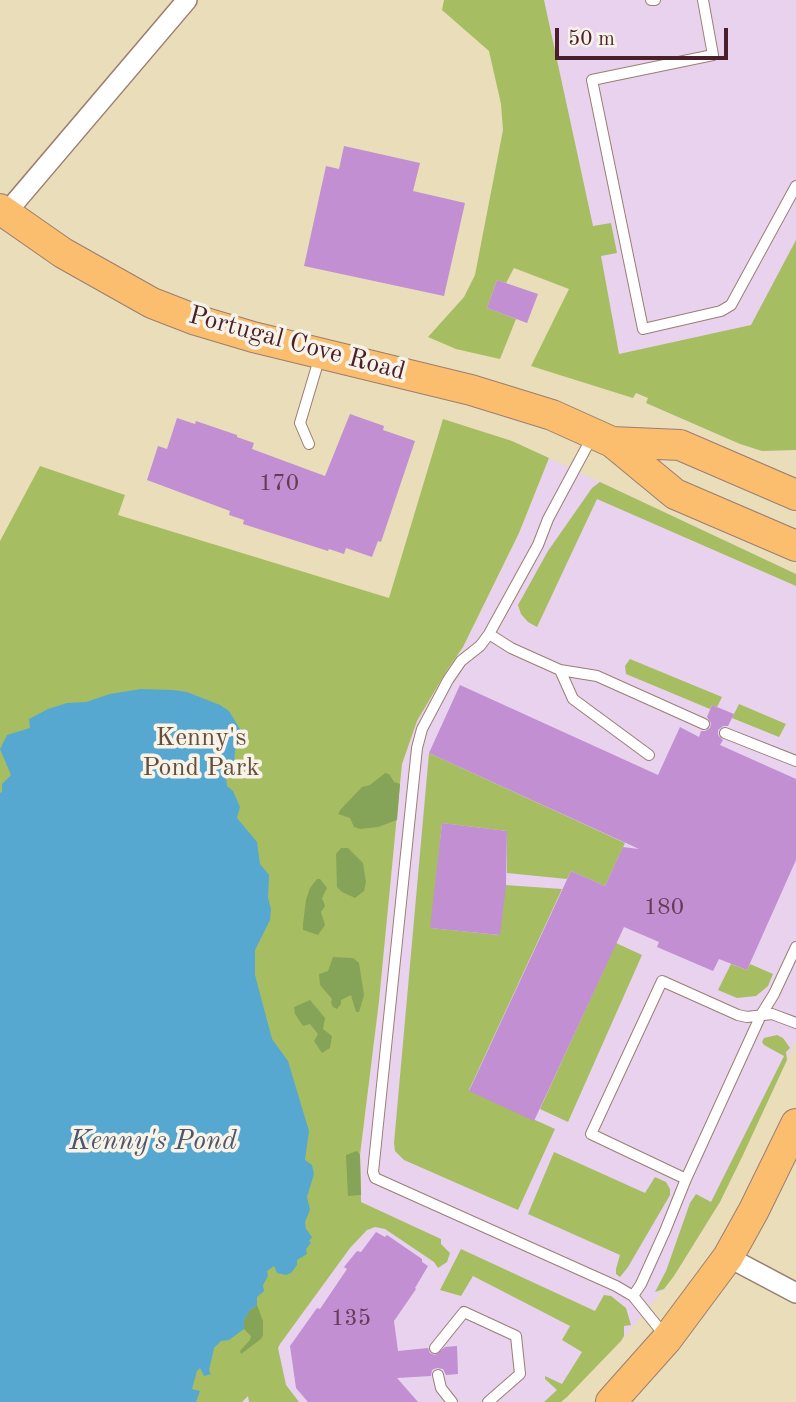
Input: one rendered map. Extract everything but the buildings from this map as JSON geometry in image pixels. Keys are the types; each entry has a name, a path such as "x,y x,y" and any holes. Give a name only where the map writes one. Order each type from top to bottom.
{"main road":[{"name":"Portugal Cove Road","path":"3,211 64,253 152,303 253,337 471,390 552,415 603,438 675,494 796,546"},
{"name":"Portugal Cove Road","path":"603,438 680,445 796,495"},
{"path":"748,473 796,469"},
{"path":"611,1402 667,1339 728,1257 796,1124"}],"street":[{"path":"3,211 187,0"},
{"path":"728,1257 796,1293"}],"lane":[{"path":"703,0 713,55 592,80 643,329 721,311 731,305 796,186"},
{"path":"309,444 300,423 321,352"},
{"path":"603,438 548,519 538,545 489,634 480,646 461,661 422,729 417,748 373,1172 375,1178 471,1219 633,1296 667,1339"},
{"path":"489,634 560,670 597,676 704,724"},
{"path":"560,670 573,699 649,755"},
{"path":"725,733 796,761"},
{"path":"633,1296 666,1231 686,1179 761,1015 796,947"},
{"path":"686,1179 591,1134 662,981 738,1015 772,1014 796,1023"},
{"path":"435,1348 464,1312 516,1336 520,1374 488,1402"},
{"path":"438,1375 441,1388 452,1402"}],"shaded area":[{"path":"449,0 796,0 796,450 762,451 740,444 646,403 648,398 636,393 633,398 590,383 601,243 540,217 500,37"},
{"path":"549,458 796,574 796,1041 720,1202 674,1276 621,1341 561,1402 242,1402 361,1202 360,1155 379,1001 402,764 417,721 463,647 519,533"}],"green space":[{"path":"444,0 544,0 593,226 611,223 617,253 601,256 619,354 751,325 796,240 796,450 762,451 646,403 648,398 636,393 633,398 531,366 569,289 514,268 506,283 497,280 487,308 516,319 500,359 456,349 428,337 464,297 475,275 503,130 501,104 489,51 442,10"},
{"name":"Kenny's Pond Park","path":"443,419 512,441 549,458 519,533 463,647 417,721 402,764 379,1001 360,1155 361,1202 441,1239 441,1244 450,1253 447,1262 438,1268 434,1262 385,1229 375,1227 367,1230 350,1248 278,1348 286,1385 299,1402 249,1402 248,1396 242,1402 0,1402 0,541 40,466 125,495 118,515 389,598"},
{"path":"600,482 796,574 796,586 597,499 537,627 521,614 518,605 548,551 592,488"},
{"path":"630,659 722,697 717,707 712,705 710,709 626,674 625,666"},
{"path":"739,704 786,724 779,737 732,718"},
{"path":"429,753 625,843 605,886 571,871 567,879 507,873 507,831 442,823 431,928 499,935 505,885 562,889 469,1090 555,1129 518,1210 404,1160 395,1151"},
{"path":"385,773 400,784 397,820 378,827 360,829 354,827 350,818 338,814 362,787 370,785"},
{"path":"341,848 348,848 363,863 366,882 364,891 355,898 337,887 336,854"},
{"path":"317,879 327,888 322,898 325,906 321,912 325,925 318,935 303,930 306,900"},
{"path":"616,943 642,955 568,1122 540,1109"},
{"path":"333,957 353,958 359,963 364,995 359,1012 356,1012 351,995 341,1000 337,1009 333,1007 332,999 320,985 319,974 328,971"},
{"path":"731,964 747,970 750,964 773,974 768,986 756,996 737,998 718,990"},
{"path":"310,1000 325,1018 323,1029 332,1036 330,1048 322,1053 314,1041 318,1034 310,1024 303,1026 295,1014 294,1007"},
{"path":"777,1035 783,1038 790,1048 786,1052 787,1060 743,1155 720,1202 674,1276 664,1289 655,1292 666,1271 690,1203 696,1194 711,1202 784,1056 762,1042 764,1038"},
{"path":"357,1151 360,1155 361,1195 348,1196 346,1155"},
{"path":"554,1152 645,1193 655,1177 666,1182 670,1189 670,1195 620,1277 616,1274 616,1269 620,1255 528,1214"},
{"path":"461,1249 595,1311 604,1295 611,1296 626,1308 631,1325 624,1326 621,1341 567,1397 561,1402 544,1402 557,1390 545,1376 562,1384 582,1352 562,1340 570,1326 473,1276 461,1296 440,1290"},
{"path":"257,1305 263,1321 263,1335 241,1354 240,1351 251,1336 244,1329 244,1320"}],"water":[{"name":"Kenny's Pond","path":"141,689 187,692 220,705 229,711 243,734 236,744 234,761 226,777 227,786 233,791 240,807 237,818 257,842 260,864 269,875 270,920 255,950 255,975 272,1039 288,1061 309,1131 305,1160 312,1165 314,1174 307,1197 310,1210 305,1222 312,1237 309,1241 311,1243 306,1249 307,1254 297,1260 291,1273 277,1273 274,1266 267,1271 264,1291 257,1297 257,1305 244,1320 244,1329 229,1340 221,1341 214,1348 209,1370 211,1374 204,1376 200,1368 197,1371 192,1389 200,1391 196,1402 0,1402 0,793 2,784 11,775 0,749 7,735 30,728 29,719 48,709"}]}
